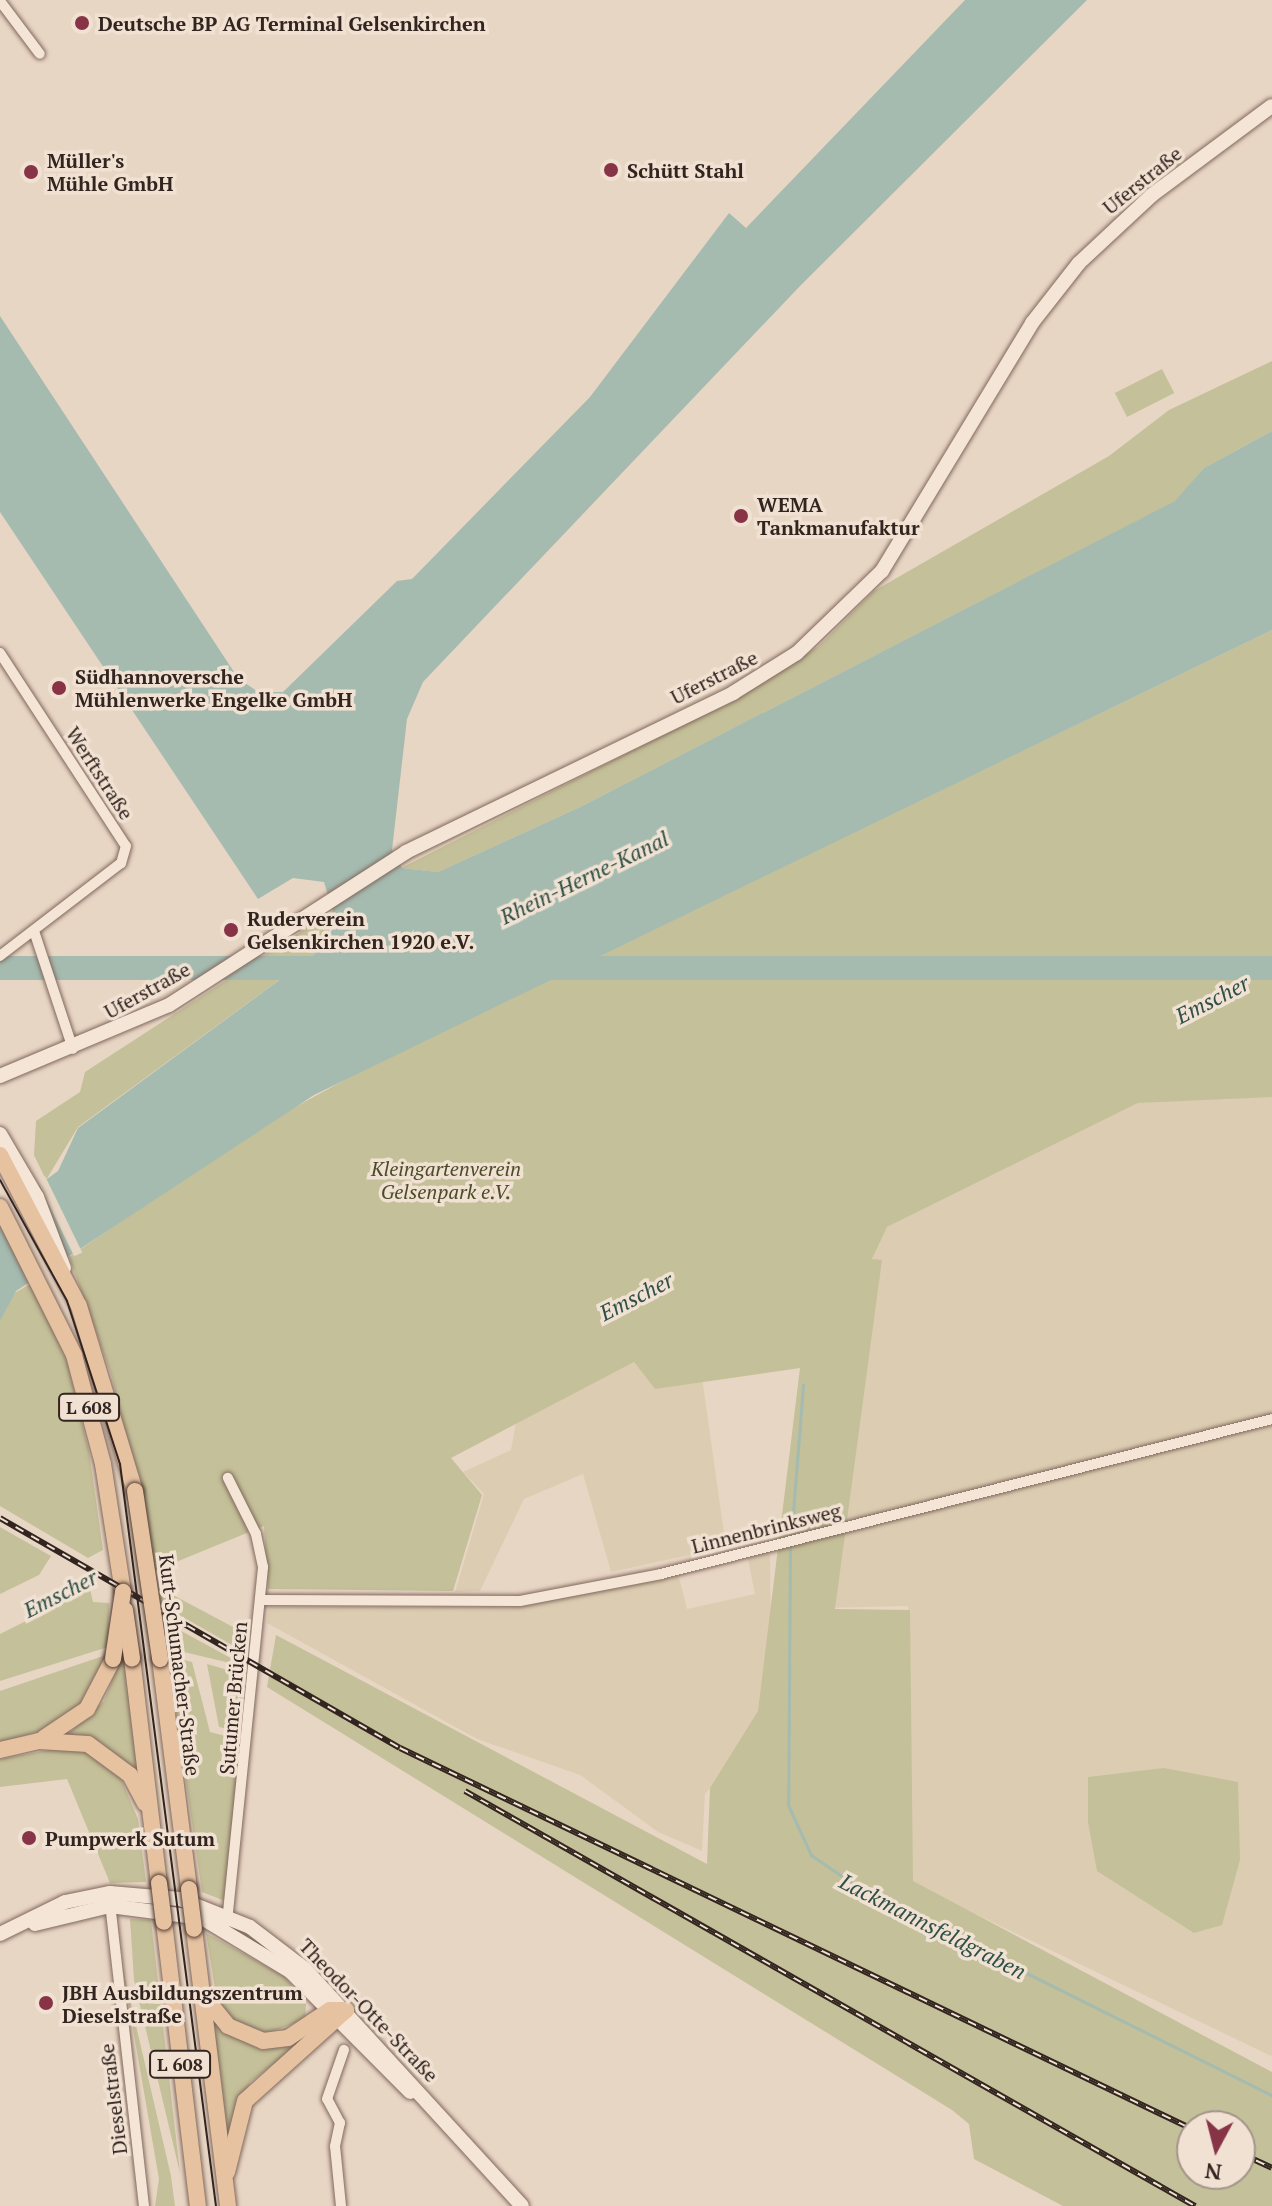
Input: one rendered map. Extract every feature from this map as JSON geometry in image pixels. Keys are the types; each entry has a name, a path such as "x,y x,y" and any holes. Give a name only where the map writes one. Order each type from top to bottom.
{"main road":[{"name":"Uferstraße","path":"5,1074 73,1049 169,1005 325,901 406,852 733,693 826,630 907,535 1050,297 1113,228 1272,106"},
{"path":"0,1087 5,1074"},
{"path":"0,1134 23,1184"},
{"name":"Kurt-Schumacher-Straße","path":"0,1155 23,1184 64,1268 103,1371 135,1491 160,1659 228,2206"},
{"name":"L 608","path":"0,1207 42,1282 77,1366 110,1503 132,1658 198,2206"},
{"name":"L 608","path":"39,1741 87,1709 113,1659 123,1592"},
{"name":"L 608","path":"0,1750 39,1741 88,1744 108,1754 151,1814"},
{"name":"Theodor-Otte-Straße","path":"0,1936 65,1902 180,1899 289,1954 338,2013 436,2110 522,2206"},
{"name":"L 608","path":"202,1992 228,2026 263,2041 299,2033 338,2013"},
{"name":"L 608","path":"225,2182 245,2101 338,2013"}],"street":[{"path":"0,1 40,54"},
{"name":"Werftstraße","path":"0,653 126,846 121,863 0,956"},
{"path":"34,931 73,1049"},
{"name":"Linnenbrinksweg","path":"260,1600 349,1606 520,1601 782,1541 1272,1419"},
{"name":"Sutumer Brücken","path":"226,1923 263,1559 251,1522 228,1478"},
{"name":"Dieselstraße","path":"110,1900 144,2206"},
{"path":"341,2206 335,2146 340,2123 327,2099 344,2050"}],"shaded area":[{"path":"1272,1093 1271,2056 911,1883 908,1606 825,1608 824,1516 875,1246 887,1227 1138,1103"},
{"path":"634,1362 655,1389 702,1377 726,1547 611,1572 583,1474 524,1499 480,1591 455,1592 484,1494 463,1472 511,1450 517,1417"},
{"path":"770,1549 771,1651 762,1700 753,1735 705,1794 702,1851 658,1832 580,1775 477,1739 267,1623 269,1607 514,1607 678,1573 687,1609 755,1594 747,1555"}],"green space":[{"path":"1272,361 1272,431 1204,468 1176,501 580,807 438,872 401,868 748,692 819,646 874,591 1109,456 1169,410"},
{"path":"1162,369 1174,393 1127,417 1115,393"},
{"name":"Kleingartenverein Gelsenpark e.V.","path":"1272,630 1272,1097 1138,1103 887,1227 872,1259 882,1260 835,1609 910,1610 913,1881 1272,2072 1272,2206 1063,2206 974,2159 969,2124 952,2110 267,1687 276,1635 707,1864 710,1788 758,1711 800,1368 655,1389 634,1362 451,1458 482,1495 453,1591 268,1589 264,1526 154,1571 112,1377 69,1257 264,1124 365,1069"},
{"path":"336,909 323,948 78,1127 46,1180 34,1155 36,1121 80,1092 85,1072"},
{"path":"32,1283 67,1361 89,1451 103,1550 88,1558 0,1506 0,1321 11,1295"},
{"path":"0,1527 51,1556 39,1575 0,1594"},
{"path":"158,1587 248,1635 248,1654 160,1604"},
{"path":"90,1589 93,1602 109,1603 108,1647 0,1681 0,1634"},
{"path":"163,1621 247,1667 167,1648"},
{"path":"106,1655 80,1706 43,1730 0,1743 0,1691"},
{"path":"168,1656 192,1662 210,1732 241,1740 225,1901 202,1892"},
{"path":"119,1663 125,1663 139,1777 101,1743 68,1734 104,1701"},
{"path":"207,1664 245,1675 238,1731 219,1727"},
{"path":"60,1748 87,1752 120,1777 138,1819 146,1882 110,1883 67,1779 0,1787 0,1759"},
{"path":"1164,1768 1238,1782 1240,1860 1222,1925 1194,1933 1097,1871 1088,1822 1088,1777"},
{"path":"130,1919 151,1920 180,2173 134,1980"},
{"path":"206,1933 284,1976 306,2003 305,2019 264,2035 228,2017 217,2001"},
{"path":"122,1965 171,2176 175,2206 155,2206 159,2179"},
{"path":"212,2016 257,2047 293,2044 319,2029 250,2082 228,2137"}],"water":[{"name":"Rhein-Herne-Kanal","path":"965,0 1087,0 800,286 423,682 407,719 392,850 402,868 438,872 580,807 1175,501 1204,468 1272,431 1272,630 314,1095 16,1291 0,1321 0,1213 58,1171 78,1128 323,948 336,922 324,882 293,878 258,899 0,512 0,316 238,678 258,692 283,692 397,581 412,579 590,397 729,213 746,228"},
{"path":"0,956 1272,956 1272,980 0,980"}],"pier":[{"path":"45,1176 82,1252 74,1256 37,1180"},
{"path":"35,1183 69,1262 35,1285 0,1208"},
{"path":"149,1532 153,1560 103,1586 75,1570 91,1561 106,1570 105,1555"}],"waterway":[{"name":"Lackmannsfeldgraben","path":"791,1538 803,1384"},
{"name":"Lackmannsfeldgraben","path":"790,1546 788,1805 811,1855 868,1894 1272,2095"}],"tram line":[{"path":"0,1180 67,1301 120,1464 216,2206"}],"railway":[{"path":"0,1518 400,1748 1176,2121"},
{"path":"465,1791 1195,2206"},
{"path":"1256,2160 1272,2168"}],"place":[{"name":"Deutsche BP AG Terminal Gelsenkirchen","path":"82,23"},
{"name":"Schütt Stahl","path":"611,170"},
{"name":"Müller's Mühle GmbH","path":"31,172"},
{"name":"WEMA Tankmanufaktur","path":"741,516"},
{"name":"Südhannoversche Mühlenwerke Engelke GmbH","path":"59,688"},
{"name":"Ruderverein Gelsenkirchen 1920 e.V.","path":"231,930"},
{"name":"Pumpwerk Sutum","path":"29,1838"},
{"name":"JBH Ausbildungszentrum Dieselstraße","path":"46,2003"}],"water label":[{"name":"Emscher","path":"1212,999"},
{"name":"Emscher","path":"636,1296"},
{"name":"Emscher","path":"60,1593"}]}
